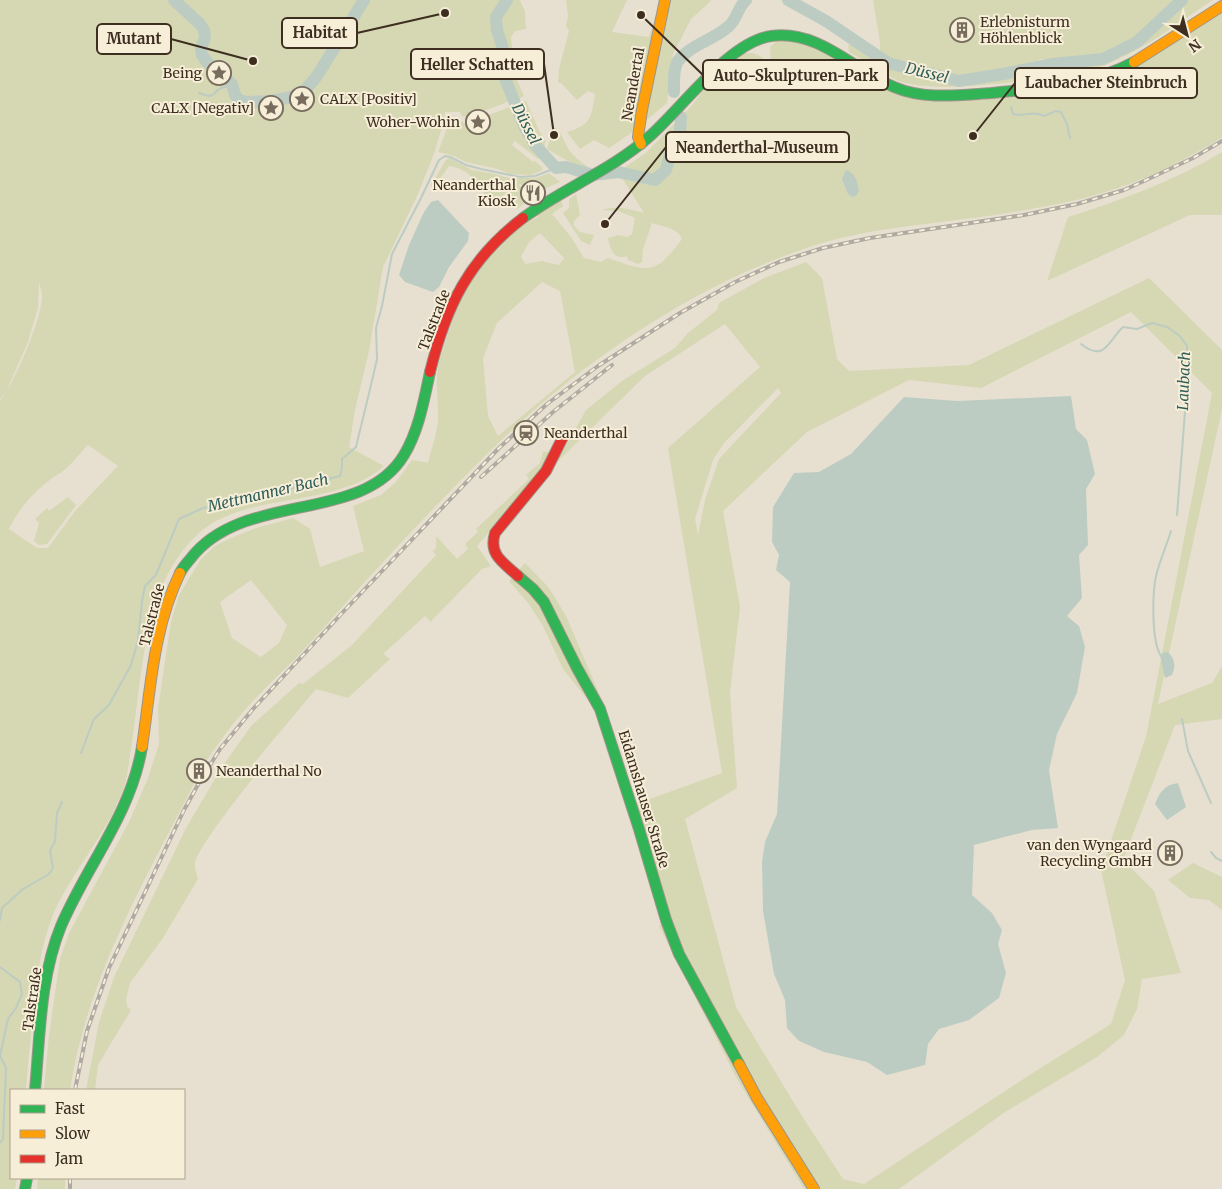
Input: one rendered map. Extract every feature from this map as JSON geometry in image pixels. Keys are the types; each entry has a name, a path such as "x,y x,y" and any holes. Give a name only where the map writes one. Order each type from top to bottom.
{"main road":[{"name":"Neandertal","path":"641,144 638,137 639,128 665,0"},
{"name":"Talstraße","path":"35,1089 43,1010 54,946 70,906 111,835 134,782 143,743 158,641 165,608 174,583 189,558 202,544 234,524 352,495 368,489 387,477 401,460 418,426 438,340 455,300 469,274 485,252 502,234 549,200 620,160 641,144 738,49 757,39 777,35 797,36 812,40 899,89 915,94 953,96 1066,85 1099,77 1141,58 1222,6"},
{"name":"Eidamshauser Straße","path":"563,437 546,471 495,532 492,537 492,547 501,561 533,589 544,602 600,709 666,920 679,954 757,1098 814,1189"}],"green space":[{"path":"0,0 520,0 525,12 526,29 515,31 511,37 513,71 524,96 518,99 514,91 507,96 510,101 468,117 462,116 460,112 445,112 435,151 418,194 383,267 369,351 355,410 349,447 384,466 364,480 341,489 241,511 218,520 199,533 180,554 166,579 155,605 142,663 125,784 110,819 60,900 45,939 37,984 26,1089 10,1089 10,1179 17,1179 15,1189 0,1189 0,401 6,392 0,399","holes":["39,282 42,293 38,317 27,349 6,392 28,342 38,308","88,445 118,466 75,511 48,548 37,548 9,529 18,513 31,497 67,468"]},
{"path":"566,0 627,0 612,32 649,37 660,0 712,0 691,19 673,54 667,103 627,136 609,148 594,140 580,149 567,132 581,126 589,119 595,94 588,91 577,100 561,83 558,83 559,69 569,31 566,26 568,16"},
{"path":"873,0 1213,0 1140,48 1098,67 1047,78 1043,59 1038,60 1041,75 1037,80 948,87 913,85 899,81 849,52 848,45 867,46 880,53"},
{"path":"1222,9 1222,137 1215,142 1154,174 1128,185 1093,196 999,214 844,237 777,259 736,276 695,297 616,346 579,373 511,431 431,511 302,651 249,705 206,761 198,761 190,776 196,780 138,892 104,969 78,1049 70,1089 44,1089 49,1035 60,959 69,933 129,822 148,778 159,744 158,708 171,622 179,595 201,559 215,546 229,539 256,528 293,518 310,529 320,567 364,551 353,506 381,495 396,482 412,460 428,463 438,422 437,382 439,365 451,324 478,270 504,240 520,227 538,217 536,214 561,201 563,206 552,214 571,237 584,258 601,262 608,258 643,268 651,268 658,265 673,251 682,239 677,232 652,223 643,249 642,262 638,264 628,260 627,256 619,257 613,253 608,238 618,235 628,237 632,234 635,218 616,210 602,210 618,208 644,213 622,178 621,170 647,152 693,104 703,90 732,62 745,53 753,53 760,56 768,64 771,62 770,47 778,40 789,39 813,46 914,97 1081,85","holes":["540,233 564,258 559,265 542,261 525,264 521,257 529,242","542,282 560,291 575,372 498,436 488,416 483,358 497,323","251,580 287,625 279,643 261,657 232,638 220,602"]},
{"path":"526,101 544,141 546,140 544,148 532,134 519,104"},
{"path":"513,106 528,139 542,155 538,159 515,141 512,145 543,168 541,171 530,175 510,174 438,152 451,118 473,128 478,119"},
{"path":"555,128 571,153 588,167 572,163 547,149 550,140 553,139 551,130"},
{"path":"1222,152 1222,215 1190,215 1047,281 1068,217 1147,189 1185,172"},
{"path":"449,158 472,170 509,178 536,178 549,173 560,182 541,190 519,184 528,201 517,209 508,193 488,202 482,189 473,178 456,167 449,166 434,187 431,186 445,161"},
{"path":"576,194 580,215 574,221 574,226 580,232 594,235 590,245 581,241 563,213 569,208 569,199"},
{"path":"806,262 822,278 837,359 849,371 969,365 1149,278 1222,350 1222,409 1158,704 1212,683 1222,666 1222,719 1175,725 1123,860 1154,891 1181,973 1142,979 1137,1009 1124,1035 1097,1057 1005,1112 899,1189 804,1189 737,1079 659,926 670,916 636,804 722,773 668,448 760,367 725,324 645,376 557,462 586,410 622,381 675,348 688,333 717,310 719,303 764,278","holes":["1131,312 1212,393 1146,737 1101,870 1125,980 1111,1024 1031,1074 864,1184 843,1179 800,1113 736,1007 685,819 737,788 730,692 740,607 723,511 807,432 909,380 981,388","778,388 781,393 719,459 705,500 698,535 695,519 713,460 724,443"]},
{"path":"543,451 552,453 542,471 477,546 491,566 482,569 431,622 425,616 383,654 390,659 348,698 316,689 239,781 265,763 204,844 195,866 198,879 163,938 130,983 126,999 127,1006 131,1010 98,1065 95,1089 86,1089 99,1022 114,977 186,828 222,767 251,726 299,683 303,684 352,645 436,555 433,551 436,548 437,537 457,559 468,549 465,544 478,532 476,529 529,479 526,475 540,463"},
{"path":"68,497 76,505 47,544 39,545 34,541 39,523 35,519 47,508 49,511"},
{"path":"525,563 549,588 566,616 607,712 597,717 592,705 563,669 543,626 529,604 509,581"},
{"path":"1193,863 1222,877 1222,910 1209,900 1190,898 1168,880"},
{"path":"38,1179 65,1179 65,1189 37,1189"}],"shaded area":[{"path":"846,170 854,175 859,190 857,195 853,197 848,194 842,179"},
{"path":"438,200 469,233 468,241 449,267 439,287 433,292 405,282 399,275 409,245 424,212 431,202"},
{"path":"1071,396 1076,429 1087,440 1095,474 1086,489 1088,545 1079,555 1082,598 1067,616 1079,626 1085,647 1077,693 1057,734 1049,770 1058,828 1032,830 974,845 972,895 992,913 1002,930 998,944 1006,973 999,998 969,1020 939,1029 928,1044 925,1065 887,1075 867,1062 824,1052 799,1041 787,1028 785,1000 774,974 763,911 762,862 765,842 777,814 790,582 776,570 779,555 772,542 773,507 794,473 819,472 851,454 904,397 957,401"},
{"path":"1168,652 1173,660 1174,669 1172,675 1165,678 1160,655"},
{"path":"1178,783 1186,807 1167,820 1155,804 1164,789"}],"waterway":[{"name":"Düssel","path":"174,0 204,30 205,37 201,49 202,55 207,62 232,84 235,95 239,100 247,102 271,101 292,97 306,89 317,76 364,0"},
{"name":"Düssel","path":"507,0 496,17 497,30 505,55 502,71 525,128 536,146 556,168 566,167 593,175 618,172 655,180 666,170 670,154 680,132 681,117"},
{"name":"Düssel","path":"674,92 676,64 678,61 689,50 717,35 729,26 746,0"},
{"name":"Düssel","path":"788,0 826,21 888,63 959,81 1053,64 1103,59 1137,42 1182,0"},
{"path":"214,94 222,88 233,87"},
{"path":"199,93 212,95"},
{"name":"Laubach","path":"1011,107 1013,114 1017,115 1040,114 1044,116 1056,111 1061,112 1067,124 1070,138"},
{"name":"Mettmanner Bach","path":"81,753 94,719 109,705 131,665 138,641 145,586 156,575 179,519 203,508 233,503 340,476 342,459 356,447 371,385 377,359 376,328 392,254 439,160 445,156 450,157 466,165 520,177 535,176 556,168"},
{"name":"Laubach","path":"1081,344 1089,349 1101,351 1123,327 1137,329 1152,323 1167,327 1180,336 1187,346 1187,386 1177,515"},
{"name":"Laubach","path":"1161,656 1155,639 1154,591 1157,572 1171,531"},
{"name":"Laubach","path":"1182,719 1188,751 1211,803"},
{"name":"Mettmanner Bach","path":"0,920 2,908 23,889 49,874 53,868 50,851 55,841 57,813 62,802"},
{"name":"Laubach","path":"1211,852 1222,861"},
{"name":"Mettmanner Bach","path":"0,967 20,982 22,994 16,1008 8,1019 0,1056"},
{"name":"Mettmanner Bach","path":"0,1056 6,1068 3,1139 0,1143"}],"railway":[{"path":"75,1089 87,1031 109,968 184,810 220,749 253,709 344,611 498,449 547,404 598,366 680,313 735,282 779,262 823,248 870,238 1024,215 1077,204 1124,190 1193,158 1222,141"},
{"path":"481,477 553,412 612,365"},
{"path":"70,1179 70,1189"}],"traffic: fast":[{"path":"523,218 635,148 663,124 723,63 739,50 755,41 771,36 788,35 804,39 835,52 879,80 894,87 917,94 929,95 991,93 1064,85 1100,76 1134,62"},
{"path":"180,573 191,558 214,537 241,523 332,500 360,491 385,477 404,455 414,435 430,372"},
{"path":"518,576 544,602 600,709 666,920 679,954 739,1064"},
{"path":"35,1089 42,1007 54,945 71,904 107,839 128,795 142,747"},
{"path":"25,1189 27,1179"}],"traffic: slow":[{"path":"641,144 638,137 642,110 665,0"},
{"path":"1134,62 1222,6"},
{"path":"142,747 158,637 171,594 180,573"},
{"path":"739,1064 757,1098 814,1189"}],"traffic: jam":[{"path":"430,372 444,326 462,286 488,250 523,218"},
{"path":"518,576 496,553 493,541 495,533 546,471 563,437"}],"place":[{"name":"Habitat","path":"445,13"},
{"name":"Auto-Skulpturen-Park","path":"641,15"},
{"name":"Erlebnisturm Höhlenblick","path":"962,30"},
{"name":"Mutant","path":"253,61"},
{"name":"Being","path":"219,73"},
{"name":"CALX [Positiv]","path":"302,99"},
{"name":"CALX [Negativ]","path":"271,108"},
{"name":"Woher-Wohin","path":"478,122"},
{"name":"Heller Schatten","path":"554,135"},
{"name":"Laubacher Steinbruch","path":"973,136"},
{"name":"Neanderthal Kiosk","path":"533,193"},
{"name":"Neanderthal-Museum","path":"605,224"},
{"name":"Neanderthal","path":"526,433"},
{"name":"Neanderthal No","path":"199,771"},
{"name":"van den Wyngaard Recycling GmbH","path":"1170,853"}]}
